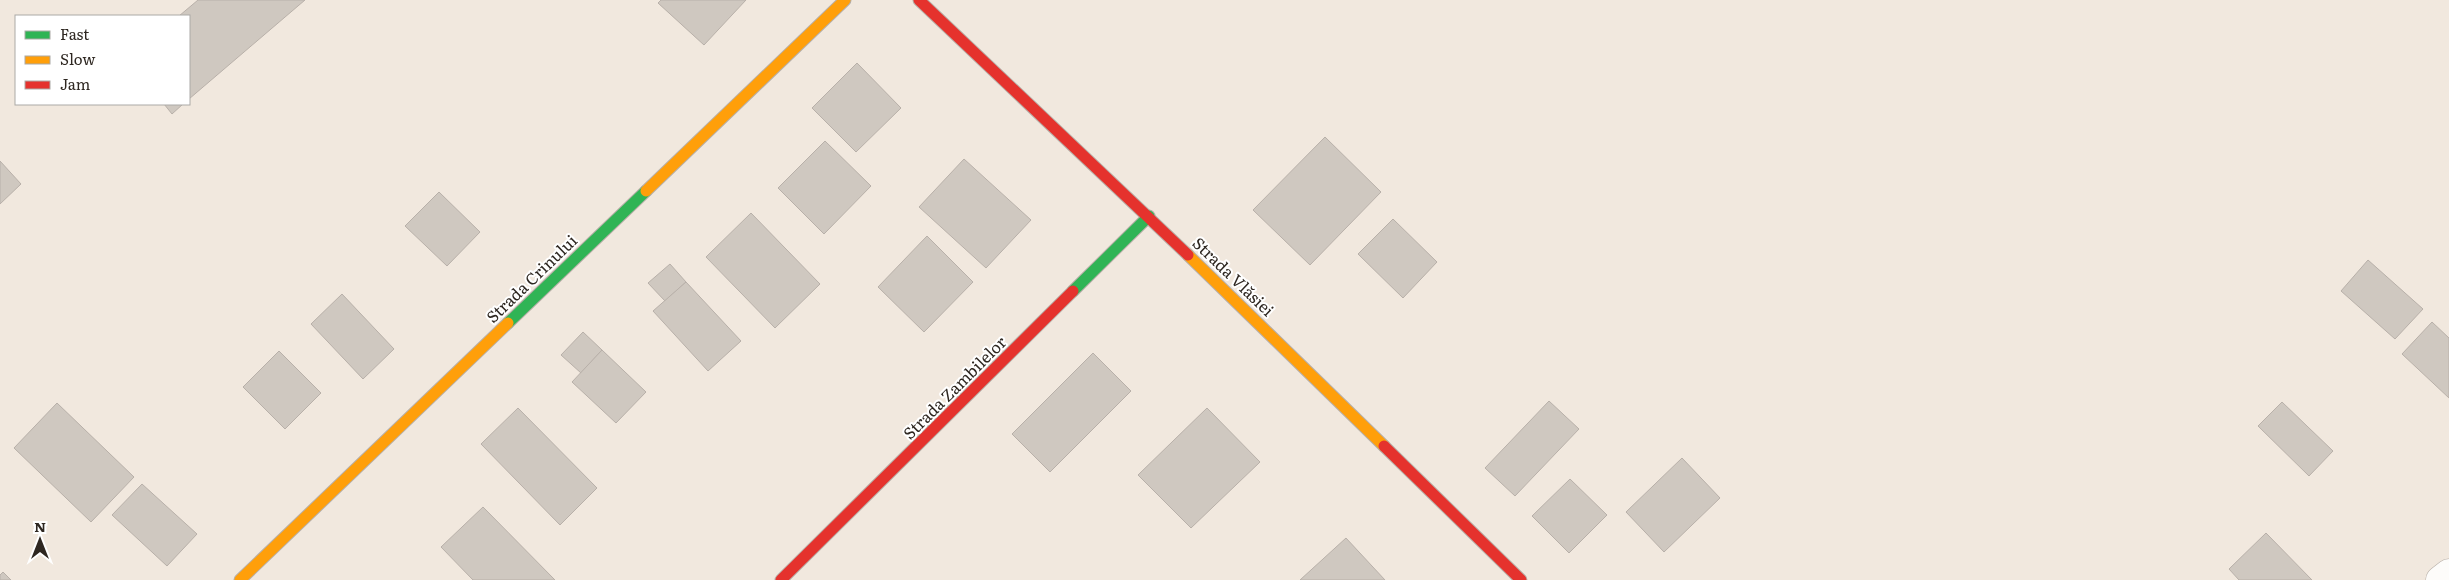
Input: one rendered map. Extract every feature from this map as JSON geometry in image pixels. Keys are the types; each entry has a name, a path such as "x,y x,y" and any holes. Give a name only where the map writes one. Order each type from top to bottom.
{"street":[{"name":"Strada Crinului","path":"240,580 845,0"},
{"name":"Strada Vlăsiei","path":"919,0 1149,216 1521,580"},
{"name":"Strada Zambilelor","path":"781,580 1149,216"},
{"path":"2440,580 2449,573"}],"building":[{"path":"198,0 305,0 190,98 190,15 180,15"},
{"path":"661,0 746,0 704,45 658,3"},
{"path":"857,63 901,108 856,152 812,108"},
{"path":"165,105 182,105 172,114"},
{"path":"1325,137 1381,192 1310,265 1253,210"},
{"path":"825,141 871,186 824,234 778,188"},
{"path":"964,159 1031,220 986,268 919,207"},
{"path":"0,161 21,184 0,204"},
{"path":"439,192 480,232 447,266 405,226"},
{"path":"751,213 820,284 775,328 706,257"},
{"path":"1393,219 1437,262 1403,298 1358,254"},
{"path":"927,236 973,282 924,332 878,287"},
{"path":"2368,260 2423,309 2395,339 2341,291"},
{"path":"670,264 686,282 665,301 648,283"},
{"path":"686,282 741,341 708,371 653,311"},
{"path":"342,294 394,349 363,379 311,324"},
{"path":"2432,322 2449,338 2449,398 2402,354"},
{"path":"583,332 602,350 581,373 561,355"},
{"path":"602,350 646,392 616,423 572,382"},
{"path":"279,351 321,393 285,429 243,387"},
{"path":"1093,353 1131,391 1050,472 1012,434"},
{"path":"1549,401 1579,429 1515,496 1485,468"},
{"path":"2282,402 2333,451 2309,476 2258,426"},
{"path":"57,403 134,477 91,522 14,448"},
{"path":"518,408 597,488 560,525 481,444"},
{"path":"1207,408 1260,462 1191,528 1138,475"},
{"path":"1682,458 1720,498 1664,552 1626,512"},
{"path":"1570,479 1607,515 1569,553 1532,516"},
{"path":"142,484 197,534 167,566 112,515"},
{"path":"483,507 555,580 473,580 441,547"},
{"path":"2266,533 2312,580 2239,580 2229,569"},
{"path":"1346,538 1385,580 1300,580"},
{"path":"3,572 11,580 0,580 0,575"}],"traffic: fast":[{"path":"508,323 646,191"},
{"path":"1073,291 1149,216"}],"traffic: slow":[{"path":"646,191 845,0"},
{"path":"1188,255 1384,446"},
{"path":"240,580 508,323"}],"traffic: jam":[{"path":"919,0 1188,255"},
{"path":"781,580 1073,291"},
{"path":"1384,446 1521,580"}]}
